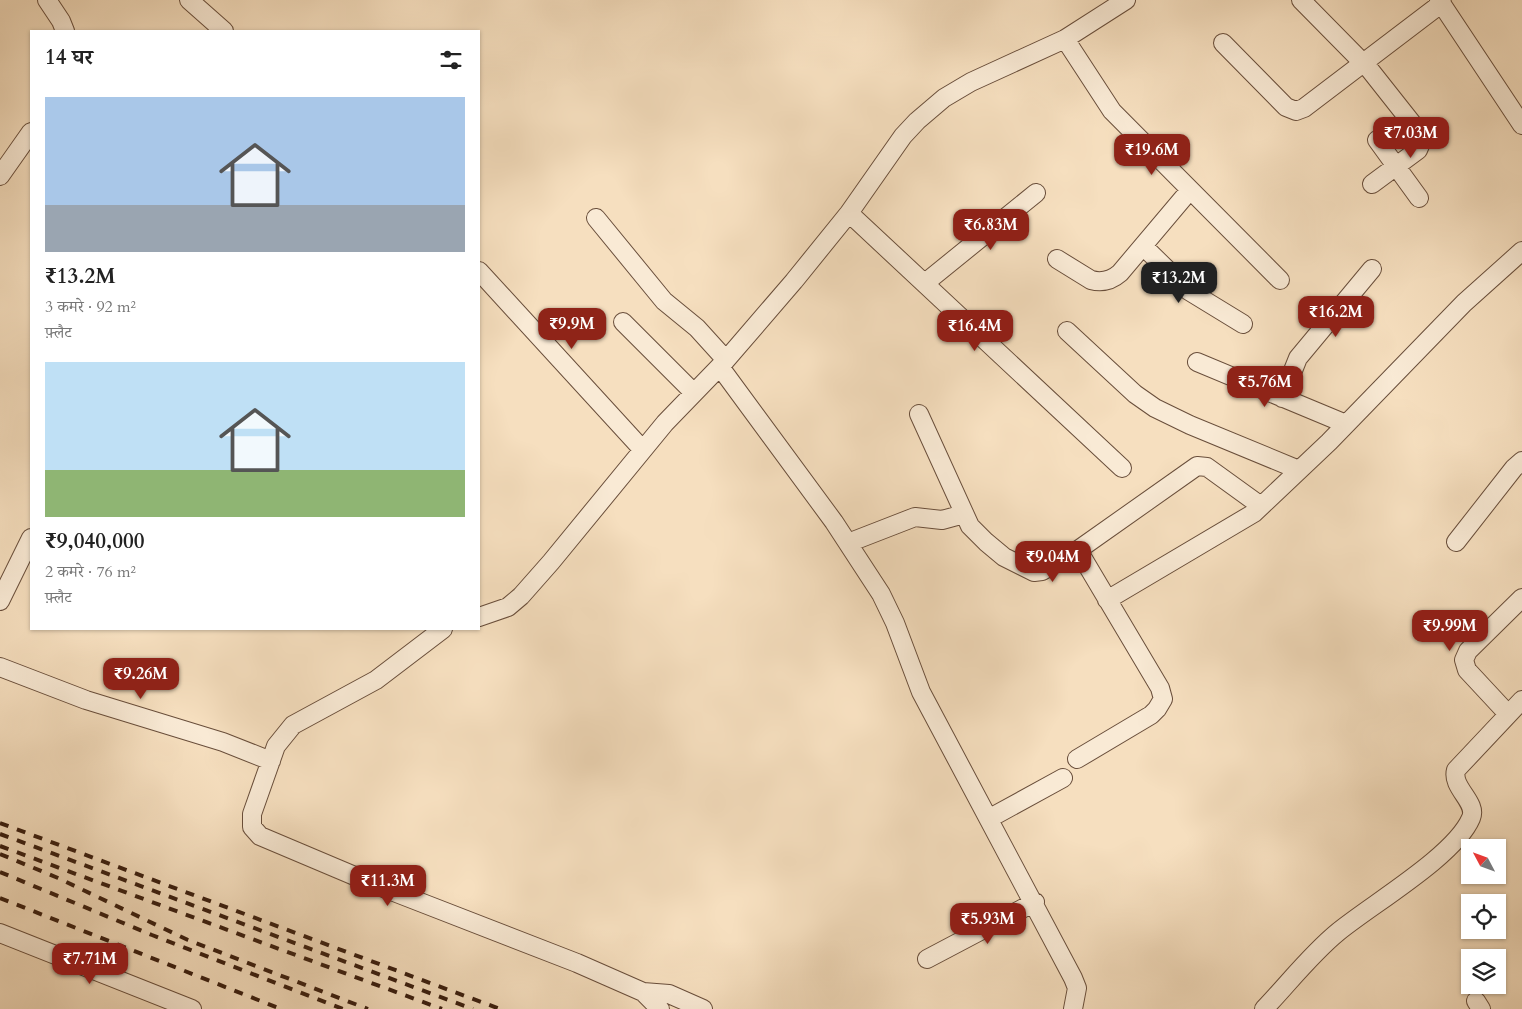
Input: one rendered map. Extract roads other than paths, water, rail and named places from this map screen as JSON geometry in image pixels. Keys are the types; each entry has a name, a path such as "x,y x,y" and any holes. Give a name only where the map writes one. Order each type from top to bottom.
{"street":[{"path":"47,0 65,30"},
{"path":"189,0 223,30"},
{"path":"480,617 508,607 521,596 558,555 642,449 723,363 849,213 903,136 944,98 971,82 1065,39 1126,0"},
{"path":"1301,0 1363,63 1419,132 1420,148 1372,184"},
{"path":"1223,43 1286,107 1296,111 1304,108 1440,2 1522,125"},
{"path":"1065,39 1112,112 1280,280"},
{"path":"1,174 30,133"},
{"path":"1377,140 1419,198"},
{"path":"1057,259 1091,280 1104,281 1116,277 1190,190"},
{"path":"925,283 1036,193"},
{"path":"849,213 1122,468"},
{"path":"596,218 664,301 697,328 848,543 881,594 895,623 921,692 990,818 1077,988 1073,1009"},
{"path":"1143,246 1189,291 1243,324"},
{"path":"1107,600 1245,519 1261,506 1346,424 1464,303 1522,252"},
{"path":"1282,398 1298,358 1372,269"},
{"path":"480,272 642,449"},
{"path":"623,322 694,393"},
{"path":"1067,331 1135,394 1155,408 1190,425 1299,470"},
{"path":"1197,362 1346,424"},
{"path":"919,414 970,526 1004,557 1030,571 1042,571 1078,550 1200,465 1207,466 1261,506"},
{"path":"1456,542 1514,468 1522,461"},
{"path":"848,543 915,517 942,520 964,514"},
{"path":"0,601 30,540"},
{"path":"1077,759 1150,715 1157,709 1163,699 1160,688 1078,550"},
{"path":"1507,714 1467,670 1464,660 1468,651 1522,598"},
{"path":"442,630 376,680 293,725 273,753 252,814 252,827 260,836 376,885 577,963 643,992 669,994 703,1009"},
{"path":"0,667 86,700 223,742 273,753"},
{"path":"1264,1009 1331,939 1426,867 1466,828 1471,818 1472,810 1457,783 1456,770 1522,700"},
{"path":"990,818 1063,778"},
{"path":"926,959 1034,902"},
{"path":"0,933 192,1009"},
{"path":"643,992 660,1009"}],"railway":[{"path":"0,823 500,1009"},
{"path":"0,834 473,1009"},
{"path":"0,846 442,1009"},
{"path":"0,854 58,878 188,940 368,1009"},
{"path":"0,872 152,935 343,1009"},
{"path":"0,898 281,1009"}]}
